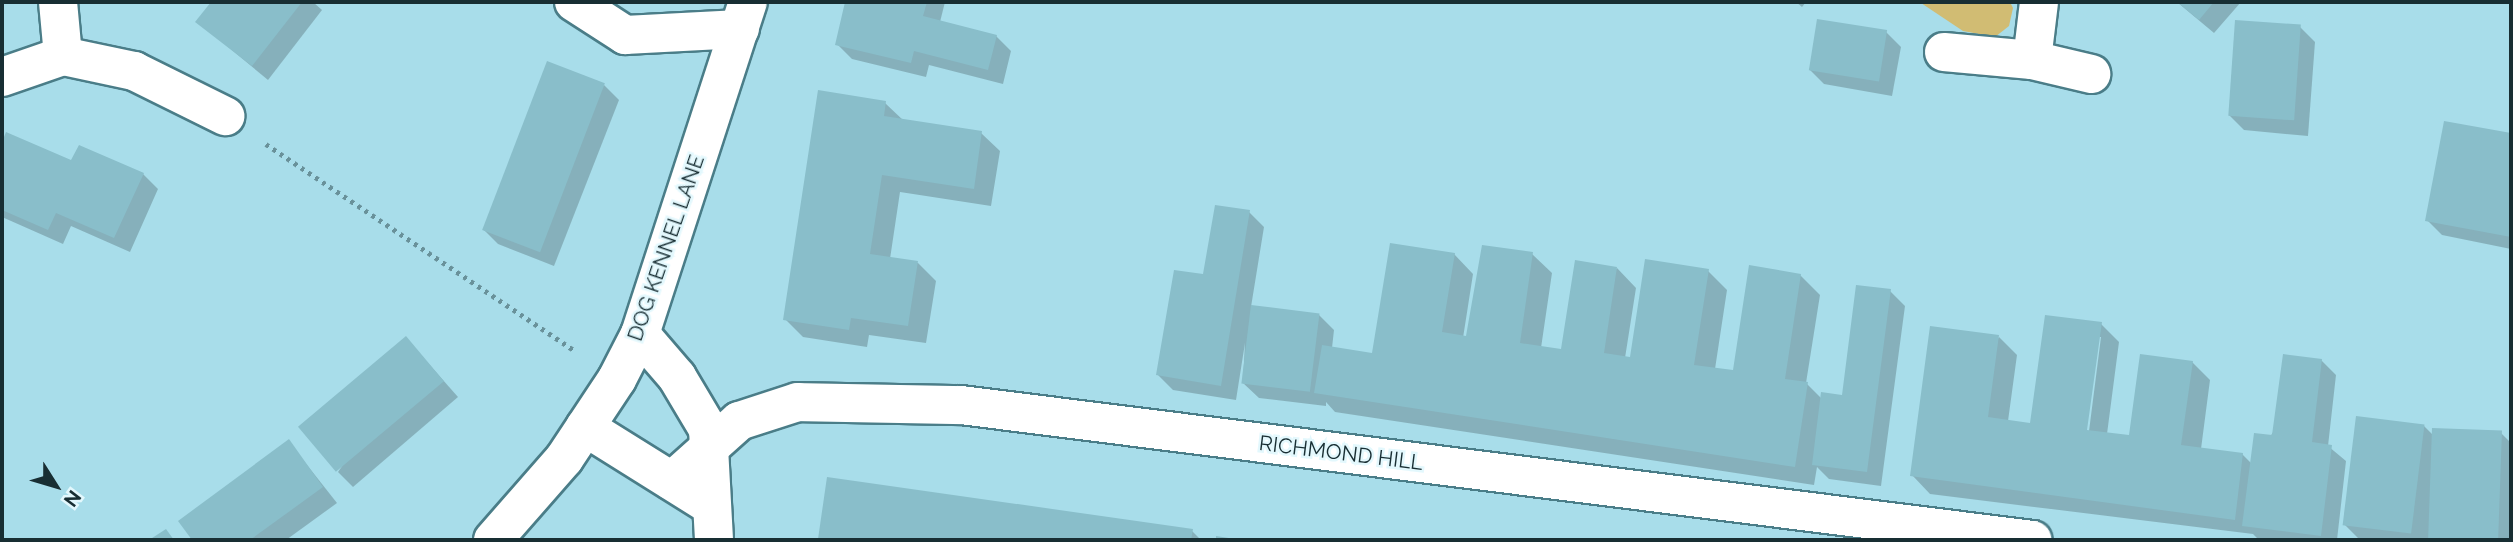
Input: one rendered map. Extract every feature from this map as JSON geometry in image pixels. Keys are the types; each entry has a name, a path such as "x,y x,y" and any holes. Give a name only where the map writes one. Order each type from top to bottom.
{"street":[{"path":"58,2 62,56"},
{"path":"574,2 625,35 744,16"},
{"path":"2032,60 2039,2"},
{"name":"DOG KENNEL LANE","path":"493,540 585,427 617,379 640,334 744,16"},
{"path":"1944,52 2032,60 2091,74"},
{"path":"2,77 62,56 134,71 225,116"},
{"path":"640,334 683,388 708,429 712,523"},
{"name":"RICHMOND HILL","path":"672,481 739,422 798,402 961,405 2033,540"},
{"path":"585,427 672,481 712,523"}],"path":[{"path":"225,116 617,379"}],"shaded area":[{"path":"2010,2 2013,8 2009,26 1995,37 1963,31 1921,3"}],"building":[{"path":"211,2 302,2 252,66 195,22"},
{"path":"845,2 927,2 923,16 997,35 988,70 914,51 911,63 835,45"},
{"path":"2177,2 2214,2 2199,20"},
{"path":"1817,19 1887,30 1879,81 1809,70"},
{"path":"2235,20 2301,25 2294,120 2228,116"},
{"path":"547,61 605,83 540,252 482,230"},
{"path":"818,90 886,101 884,116 982,131 974,189 882,175 870,254 918,261 908,326 851,318 849,330 783,320"},
{"path":"2444,121 2511,133 2511,237 2425,221"},
{"path":"6,132 71,160 79,145 144,173 114,238 56,213 48,230 2,210 2,142"},
{"path":"1215,205 1250,210 1221,386 1156,375 1174,270 1203,274"},
{"path":"1390,243 1455,253 1442,332 1466,336 1482,245 1533,252 1520,343 1561,349 1575,260 1617,267 1604,353 1630,357 1645,259 1709,269 1694,365 1733,370 1749,265 1801,274 1785,379 1808,382 1795,467 1314,393 1322,345 1372,353"},
{"path":"1856,285 1891,289 1867,472 1812,465 1821,392 1842,395"},
{"path":"1251,305 1319,313 1310,392 1241,383"},
{"path":"2045,315 2102,322 2087,430 2129,435 2140,354 2193,361 2181,445 2243,453 2235,520 1910,476 1930,326 1999,335 1988,417 2030,423"},
{"path":"406,336 444,381 336,472 298,427"},
{"path":"2283,354 2322,359 2312,442 2332,445 2321,536 2242,526 2254,433 2272,435"},
{"path":"2356,416 2424,424 2411,534 2343,525"},
{"path":"2432,428 2502,430 2498,540 2428,538"},
{"path":"289,439 323,487 250,540 192,540 178,521"},
{"path":"827,477 1193,529 1191,540 818,539"},
{"path":"166,529 174,540 149,540"},
{"path":"1216,536 1235,539 1216,540"}]}
